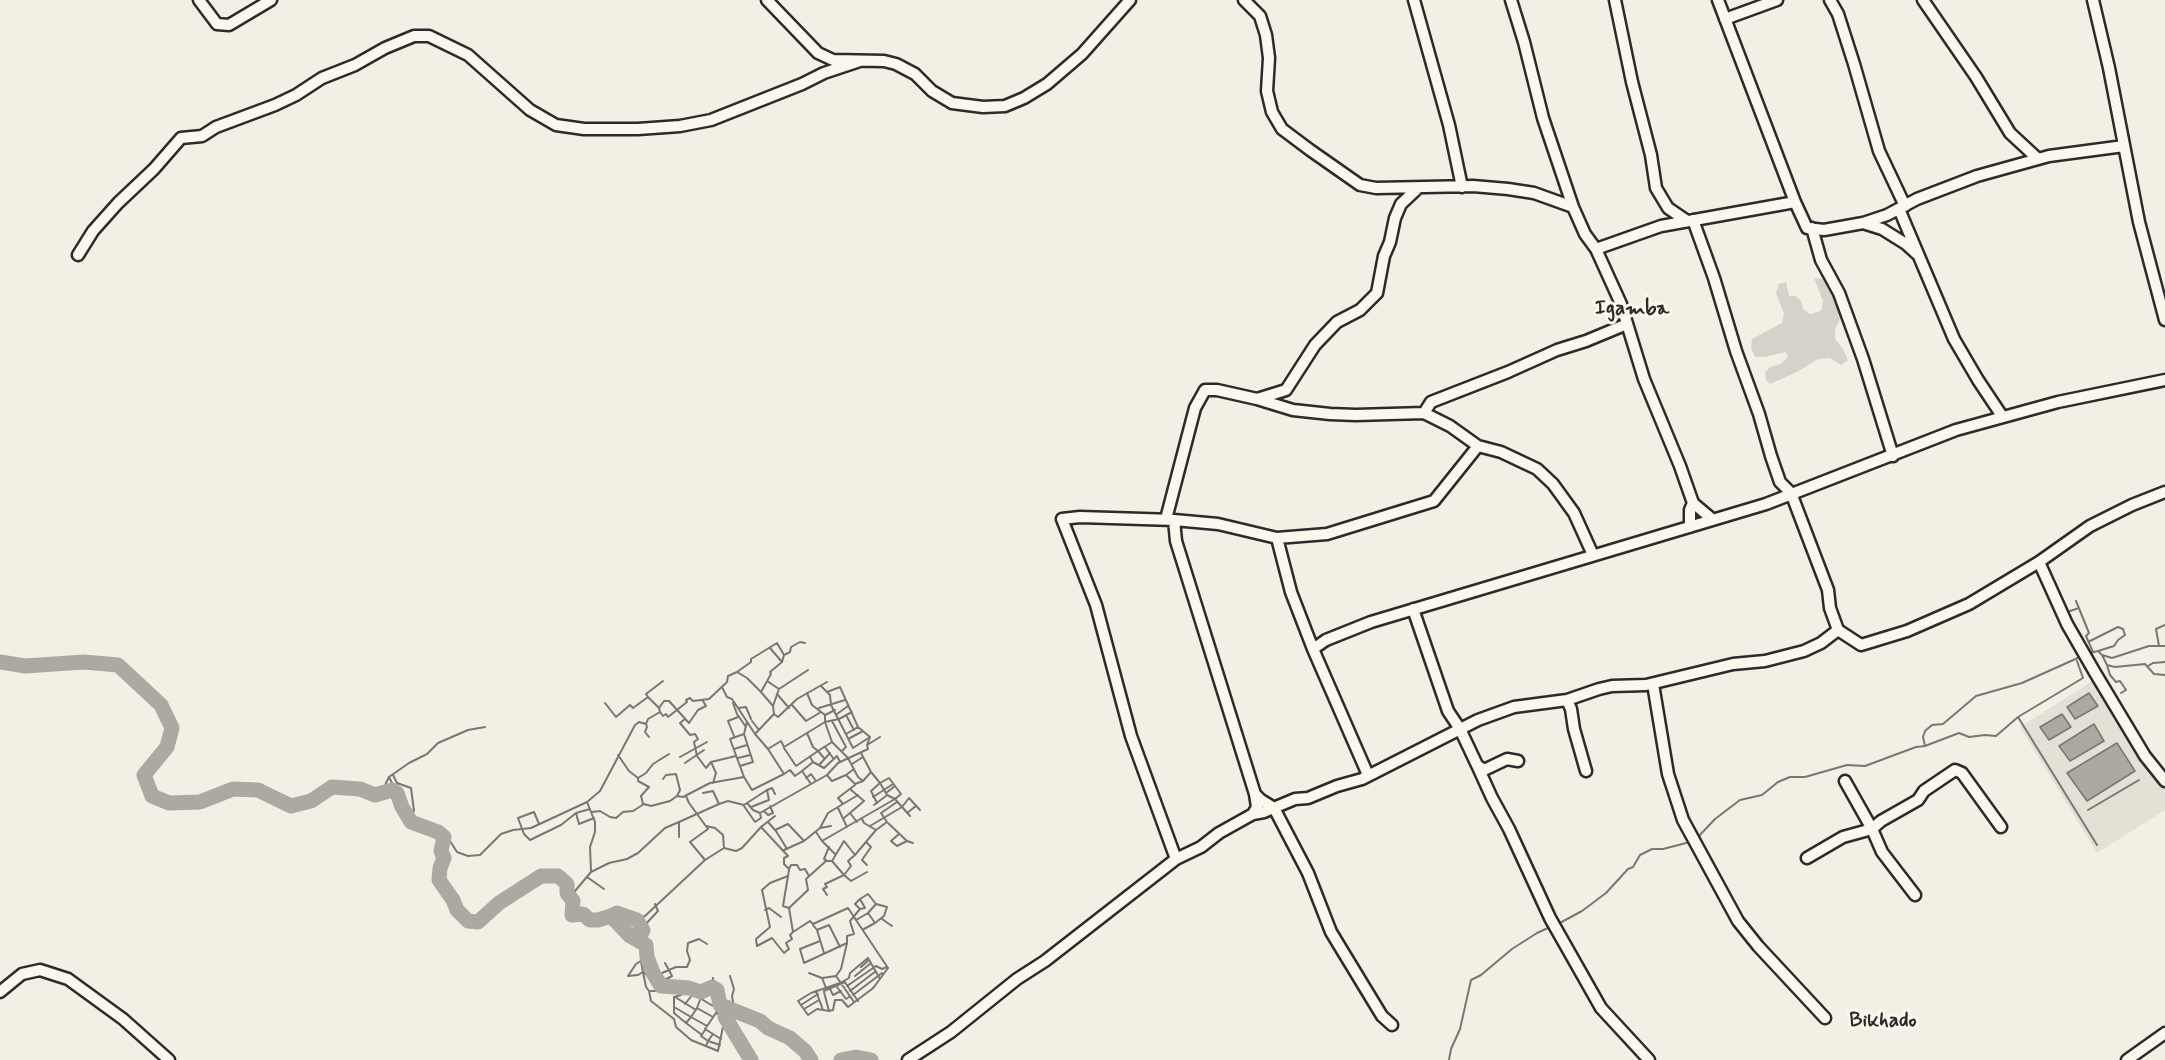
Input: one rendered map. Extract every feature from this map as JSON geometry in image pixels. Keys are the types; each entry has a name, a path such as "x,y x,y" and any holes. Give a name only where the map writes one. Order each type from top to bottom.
{"street":[{"path":"199,0 217,24 229,25 271,0"},
{"path":"767,0 818,53 833,60 884,61 896,64 915,74 932,91 952,103 983,106 1005,106 1047,84 1082,54 1130,0"},
{"path":"1244,0 1260,16 1266,35 1269,58 1267,91 1272,112 1282,129 1360,184 1376,188 1462,187 1517,190 1534,193 1573,207"},
{"path":"1414,0 1449,125 1462,187"},
{"path":"1511,0 1543,118 1573,207 1585,234 1596,249 1621,304 1644,379 1693,503 1712,519"},
{"path":"1615,0 1632,82 1651,155 1656,188 1668,208 1690,220 1714,278 1780,482 1791,493 1828,590 1830,608 1838,630 1861,645 1907,632 1969,604 2039,562 2090,526 2165,492"},
{"path":"1718,0 1807,228 1824,230 1863,223 1977,176 2049,156 2124,146"},
{"path":"1725,19 1777,0"},
{"path":"1830,0 1838,14 1879,152 1920,257 1954,339 2001,416"},
{"path":"1923,0 1976,77 2010,134 2038,159"},
{"path":"2093,0 2109,68 2139,222 2165,320"},
{"path":"78,255 93,231 181,138 202,136 216,127 275,105 322,78 355,65 385,48 414,36 429,36 468,55 530,110 556,125 584,129 670,127 711,120 824,73 860,61"},
{"path":"1257,399 1286,390 1315,345 1337,322 1360,310 1377,293 1384,256 1390,242 1395,218 1401,204 1418,188"},
{"path":"1596,249 1661,226 1795,202"},
{"path":"1863,223 1882,229 1906,244 1920,257"},
{"path":"1812,228 1821,260 1839,293 1863,358 1893,456"},
{"path":"1424,413 1431,402 1627,324"},
{"path":"1313,649 1326,640 1371,622 1766,504 1956,430 2058,402 2165,380"},
{"path":"1253,813 1257,807 1255,794 1170,519 1195,408 1205,390 1218,390 1293,410 1330,414 1424,413 1450,426 1478,446 1501,452 1537,469 1553,484 1574,513 1593,555"},
{"path":"1176,859 1131,736 1096,605 1062,519 1080,517 1170,519 1218,524 1277,538 1327,534 1434,501 1478,446"},
{"path":"1690,527 1690,510 1693,503"},
{"path":"1277,538 1291,592 1368,776"},
{"path":"2039,562 2067,624 2094,671 2145,756 2165,781"},
{"path":"1413,609 1448,711 1460,729 1554,925 1601,1008 1649,1060"},
{"path":"908,1060 951,1032 1176,859 1201,847 1219,833 1253,813 1368,776 1460,729 1514,707 1567,700 1599,688 1653,684 1718,668 1765,661 1804,651 1821,643 1838,630"},
{"path":"1653,684 1668,774 1683,820 1738,921 1758,946 1825,1018"},
{"path":"1567,700 1586,771"},
{"path":"1477,765 1484,770 1507,759 1518,761"},
{"path":"1807,858 1843,837 1872,829 1881,821 1918,800 1924,790 1955,770 1962,773 2001,827"},
{"path":"1845,781 1882,852 1915,895"},
{"path":"1255,794 1274,808 1308,873 1331,932 1382,1016 1392,1025"},
{"path":"0,992 22,974 40,970 68,979 123,1019 169,1060"},
{"path":"2127,1060 2165,1033"}],"shaded area":[{"path":"1814,278 1823,279 1832,289 1838,304 1840,319 1835,329 1835,339 1848,360 1841,365 1830,358 1818,359 1797,372 1770,384 1766,380 1765,373 1770,367 1781,364 1788,357 1786,352 1755,357 1751,348 1752,339 1782,323 1784,314 1776,293 1779,284 1786,282 1789,296 1796,296 1801,301 1803,309 1810,314 1821,311 1823,301"},
{"path":"2094,680 2141,756 2165,789 2165,810 2097,853 2020,727"},
{"path":"2089,693 2098,706 2075,719 2067,707"},
{"path":"2062,714 2071,727 2049,740 2040,727"},
{"path":"2094,724 2104,741 2070,761 2059,746"},
{"path":"2117,743 2135,771 2087,801 2067,773"}],"waterway":[{"path":"2076,601 2089,633 2086,636 2093,652"},
{"path":"2070,611 2079,608"},
{"path":"2159,646 2156,629 2165,625"},
{"path":"2090,641 2118,627 2123,629 2125,635 2114,646 2098,651"},
{"path":"587,802 600,791 635,725 639,722 646,724 648,719 660,712 663,716 666,714 668,717 690,698 693,701 709,699 727,682 728,676 777,643 784,655 790,652 791,647 800,642 805,643"},
{"path":"2090,653 2098,651 2112,658 2149,646 2165,646"},
{"path":"770,648 782,662"},
{"path":"737,672 761,692 770,672 782,662 784,655"},
{"path":"2102,655 2107,665 2115,667 2145,664 2154,674 2165,675"},
{"path":"1698,837 1715,819 1740,800 1762,795 1778,782 1790,777 1805,777 1847,765 1865,766 1916,747 1925,746 1923,737 1925,731 1932,725 1943,724 1976,696 2022,683 2080,657"},
{"path":"1925,746 1959,733 1969,737 1996,736 2018,717 2083,678 2077,661"},
{"path":"0,662 25,666 84,662 118,665 161,705 172,728 167,747 144,775 152,796 169,803 200,802 233,789 258,790 291,806 311,801 332,787 360,789 375,795 392,790 397,793 411,822 438,832 444,837 441,851 444,858 439,880 457,910 468,921 478,922 499,903 541,876 558,876 567,884 567,893 573,901 572,915 583,914 590,920 611,916 630,936 646,945 647,957 661,986 689,988 701,992 712,987 717,990 720,1005 760,1021 768,1028 790,1038 805,1051 811,1060"},
{"path":"2148,666 2165,662"},
{"path":"2107,665 2110,675 2116,682 2120,681 2126,690 2121,693"},
{"path":"761,692 773,706 779,689 808,670"},
{"path":"605,703 616,717 630,705 633,708 648,697 646,694 663,681"},
{"path":"767,681 779,689"},
{"path":"773,706 774,714 778,717 797,699 827,682"},
{"path":"821,686 830,695 831,705 853,748 870,737"},
{"path":"722,687 727,697 732,699 738,708 746,707 751,719"},
{"path":"827,692 840,687 858,727 870,737 867,745"},
{"path":"807,693 812,705 825,715 832,742 848,758 858,777 863,781"},
{"path":"777,694 789,708"},
{"path":"648,697 659,708"},
{"path":"819,708 845,700"},
{"path":"660,712 659,708 664,701 669,701 689,723 698,710 706,706 703,701"},
{"path":"733,703 746,727"},
{"path":"792,705 806,721 821,712"},
{"path":"837,714 848,706"},
{"path":"738,708 755,734 774,714"},
{"path":"825,715 835,710"},
{"path":"755,734 768,749 781,741 784,747 825,722 839,719 852,712"},
{"path":"846,715 854,730"},
{"path":"734,736 728,721 738,717"},
{"path":"2018,717 2097,845"},
{"path":"685,719 680,723 690,735 695,734 698,739 694,742 697,756 706,768 711,762"},
{"path":"752,721 759,730"},
{"path":"832,721 846,747 842,751"},
{"path":"747,722 744,734 730,739 744,777 752,790 784,774 768,749"},
{"path":"646,724 645,732 649,737"},
{"path":"384,792 389,777 427,754 438,743 468,730 485,727"},
{"path":"846,734 858,727"},
{"path":"850,738 863,731"},
{"path":"807,733 813,747 818,751 832,742"},
{"path":"740,766 753,762 744,734"},
{"path":"760,813 827,775 838,763 868,749 867,745 880,737"},
{"path":"680,757 707,742"},
{"path":"734,749 747,745"},
{"path":"825,747 833,758"},
{"path":"784,748 796,766 818,751 824,758"},
{"path":"685,763 704,750"},
{"path":"819,765 830,753"},
{"path":"846,775 855,784 863,781 871,772 861,753"},
{"path":"643,804 641,796 649,787 638,781 638,778 646,773 653,764 669,754"},
{"path":"618,755 629,771 638,778"},
{"path":"738,758 750,755"},
{"path":"713,783 716,773 711,762 736,756"},
{"path":"810,757 813,762 824,768 837,756 840,762"},
{"path":"852,764 863,757"},
{"path":"802,771 813,762"},
{"path":"827,775 832,781 854,769"},
{"path":"784,774 790,770 795,776 802,771 811,784"},
{"path":"871,772 880,783 889,778 901,794 895,799 910,816"},
{"path":"663,779 666,775 676,774 680,790 677,796"},
{"path":"806,778 811,774 816,781"},
{"path":"393,775 397,783 411,788 414,811 409,818"},
{"path":"389,777 397,793"},
{"path":"592,812 600,811 616,818 623,812 633,811 644,804 651,806 670,801 710,783 744,777"},
{"path":"2088,810 2139,780"},
{"path":"877,803 871,791 880,783 887,795 895,799"},
{"path":"873,797 893,784"},
{"path":"843,804 838,798 855,785"},
{"path":"886,793 895,786"},
{"path":"719,804 728,801 744,805 772,788 775,794"},
{"path":"844,818 864,801 850,789"},
{"path":"751,807 769,800 767,790"},
{"path":"679,837 679,822 719,804 713,791 703,793"},
{"path":"820,828 828,813 858,795"},
{"path":"686,796 708,829 690,842 705,860 724,848 736,851 742,848 761,827 788,856 784,858 784,864 789,869 791,865 797,865 800,870 805,869 809,876"},
{"path":"874,805 886,796"},
{"path":"870,826 902,807 909,798 920,810"},
{"path":"822,841 895,799"},
{"path":"444,837 450,841 457,852 468,856 480,855 501,834 531,828 587,802 595,822 595,832 590,847 591,872"},
{"path":"862,819 864,823 876,830 887,822 881,813 897,802"},
{"path":"744,806 755,822 761,818 760,813 753,810 747,803"},
{"path":"764,811 768,815 773,813 770,806"},
{"path":"907,813 916,806"},
{"path":"838,808 847,827"},
{"path":"539,824 534,812 518,818 524,834 530,840 561,825 576,813 590,809"},
{"path":"576,813 579,824 594,818"},
{"path":"850,813 857,822"},
{"path":"761,827 775,816"},
{"path":"569,896 591,872 638,853 665,828 679,822"},
{"path":"768,822 775,830 788,824 804,841"},
{"path":"888,823 907,841 913,843"},
{"path":"706,826 715,828 723,835 724,848"},
{"path":"784,850 804,841 820,828 831,826"},
{"path":"855,855 876,830"},
{"path":"776,831 787,849"},
{"path":"816,832 835,854"},
{"path":"899,834 891,841 897,846 907,841"},
{"path":"789,908 808,890 806,879 826,861 832,861 844,841 855,855 848,861 851,866 844,875 851,881 867,872"},
{"path":"1558,924 1582,911 1606,893 1628,869 1633,867 1640,855 1652,849 1663,849 1690,842"},
{"path":"867,843 871,847 862,860 867,865"},
{"path":"826,860 824,859 829,847"},
{"path":"637,920 645,916 705,860"},
{"path":"827,895 823,889 827,887 825,884 844,875 832,861"},
{"path":"788,876 770,883 762,890 770,927 756,939 757,946 772,938 784,953 789,949 786,943 792,939 790,935 793,932 789,908 783,906 789,870"},
{"path":"587,877 604,889"},
{"path":"860,899 868,894 876,904"},
{"path":"820,941 800,949 804,963 847,943 847,936 854,934 850,921 860,909 865,908 860,899 855,904 860,909"},
{"path":"642,928 658,911 655,904"},
{"path":"856,920 868,913 876,904 887,907 884,916 875,923"},
{"path":"765,910 769,908 781,917"},
{"path":"793,932 810,921 813,924 848,908 888,968 874,987 872,989 848,1007 842,1000 835,1000 833,1010 817,1009 808,1015 798,1001 811,993 849,978 850,973 868,958 880,979"},
{"path":"611,916 617,913 637,920 643,930 639,939"},
{"path":"864,929 875,923 868,913"},
{"path":"882,919 892,926"},
{"path":"813,925 817,930 829,925 840,947"},
{"path":"1449,1060 1460,1029 1471,980 1481,975 1512,949 1550,927"},
{"path":"817,930 824,953"},
{"path":"655,976 676,967 687,967 690,960 687,951 688,943 699,939 707,944"},
{"path":"836,976 841,969 847,943"},
{"path":"628,976 636,964 647,957"},
{"path":"861,967 869,960"},
{"path":"628,976 643,972 641,961"},
{"path":"659,983 672,976 665,963"},
{"path":"855,976 871,963"},
{"path":"847,986 876,966 882,969 887,967"},
{"path":"850,991 876,971"},
{"path":"643,972 651,1001 674,1019 676,1027 691,1040 718,1051 725,1017 716,1013 720,1005"},
{"path":"643,972 653,980"},
{"path":"809,973 822,978 836,976 854,1002"},
{"path":"853,995 882,973"},
{"path":"730,976 734,989 732,996 734,1009"},
{"path":"712,987 713,978"},
{"path":"822,978 826,988"},
{"path":"844,981 858,1001"},
{"path":"824,991 845,982"},
{"path":"651,991 661,986"},
{"path":"684,987 683,991 693,994 685,1004"},
{"path":"837,987 846,999 849,997"},
{"path":"830,989 833,995 841,991"},
{"path":"695,990 693,994 718,1009"},
{"path":"683,991 681,995 674,997 674,1013 686,1023"},
{"path":"816,991 823,1010"},
{"path":"824,992 829,1011"},
{"path":"801,1005 818,994"},
{"path":"675,997 696,1010"},
{"path":"700,1000 697,1008 713,1017"},
{"path":"804,1009 819,1000"},
{"path":"674,1007 691,1017 686,1023 702,1035"},
{"path":"726,1007 725,1017 751,1060"},
{"path":"697,1008 691,1017 707,1026"},
{"path":"716,1013 705,1029 721,1039"},
{"path":"705,1030 701,1036 708,1041 706,1046"},
{"path":"713,1034 708,1041 720,1045"},
{"path":"841,1060 856,1057 871,1060"}],"district":[{"name":"Igamba","path":"1632,310"},
{"name":"Bikhado","path":"1883,1022"}]}
